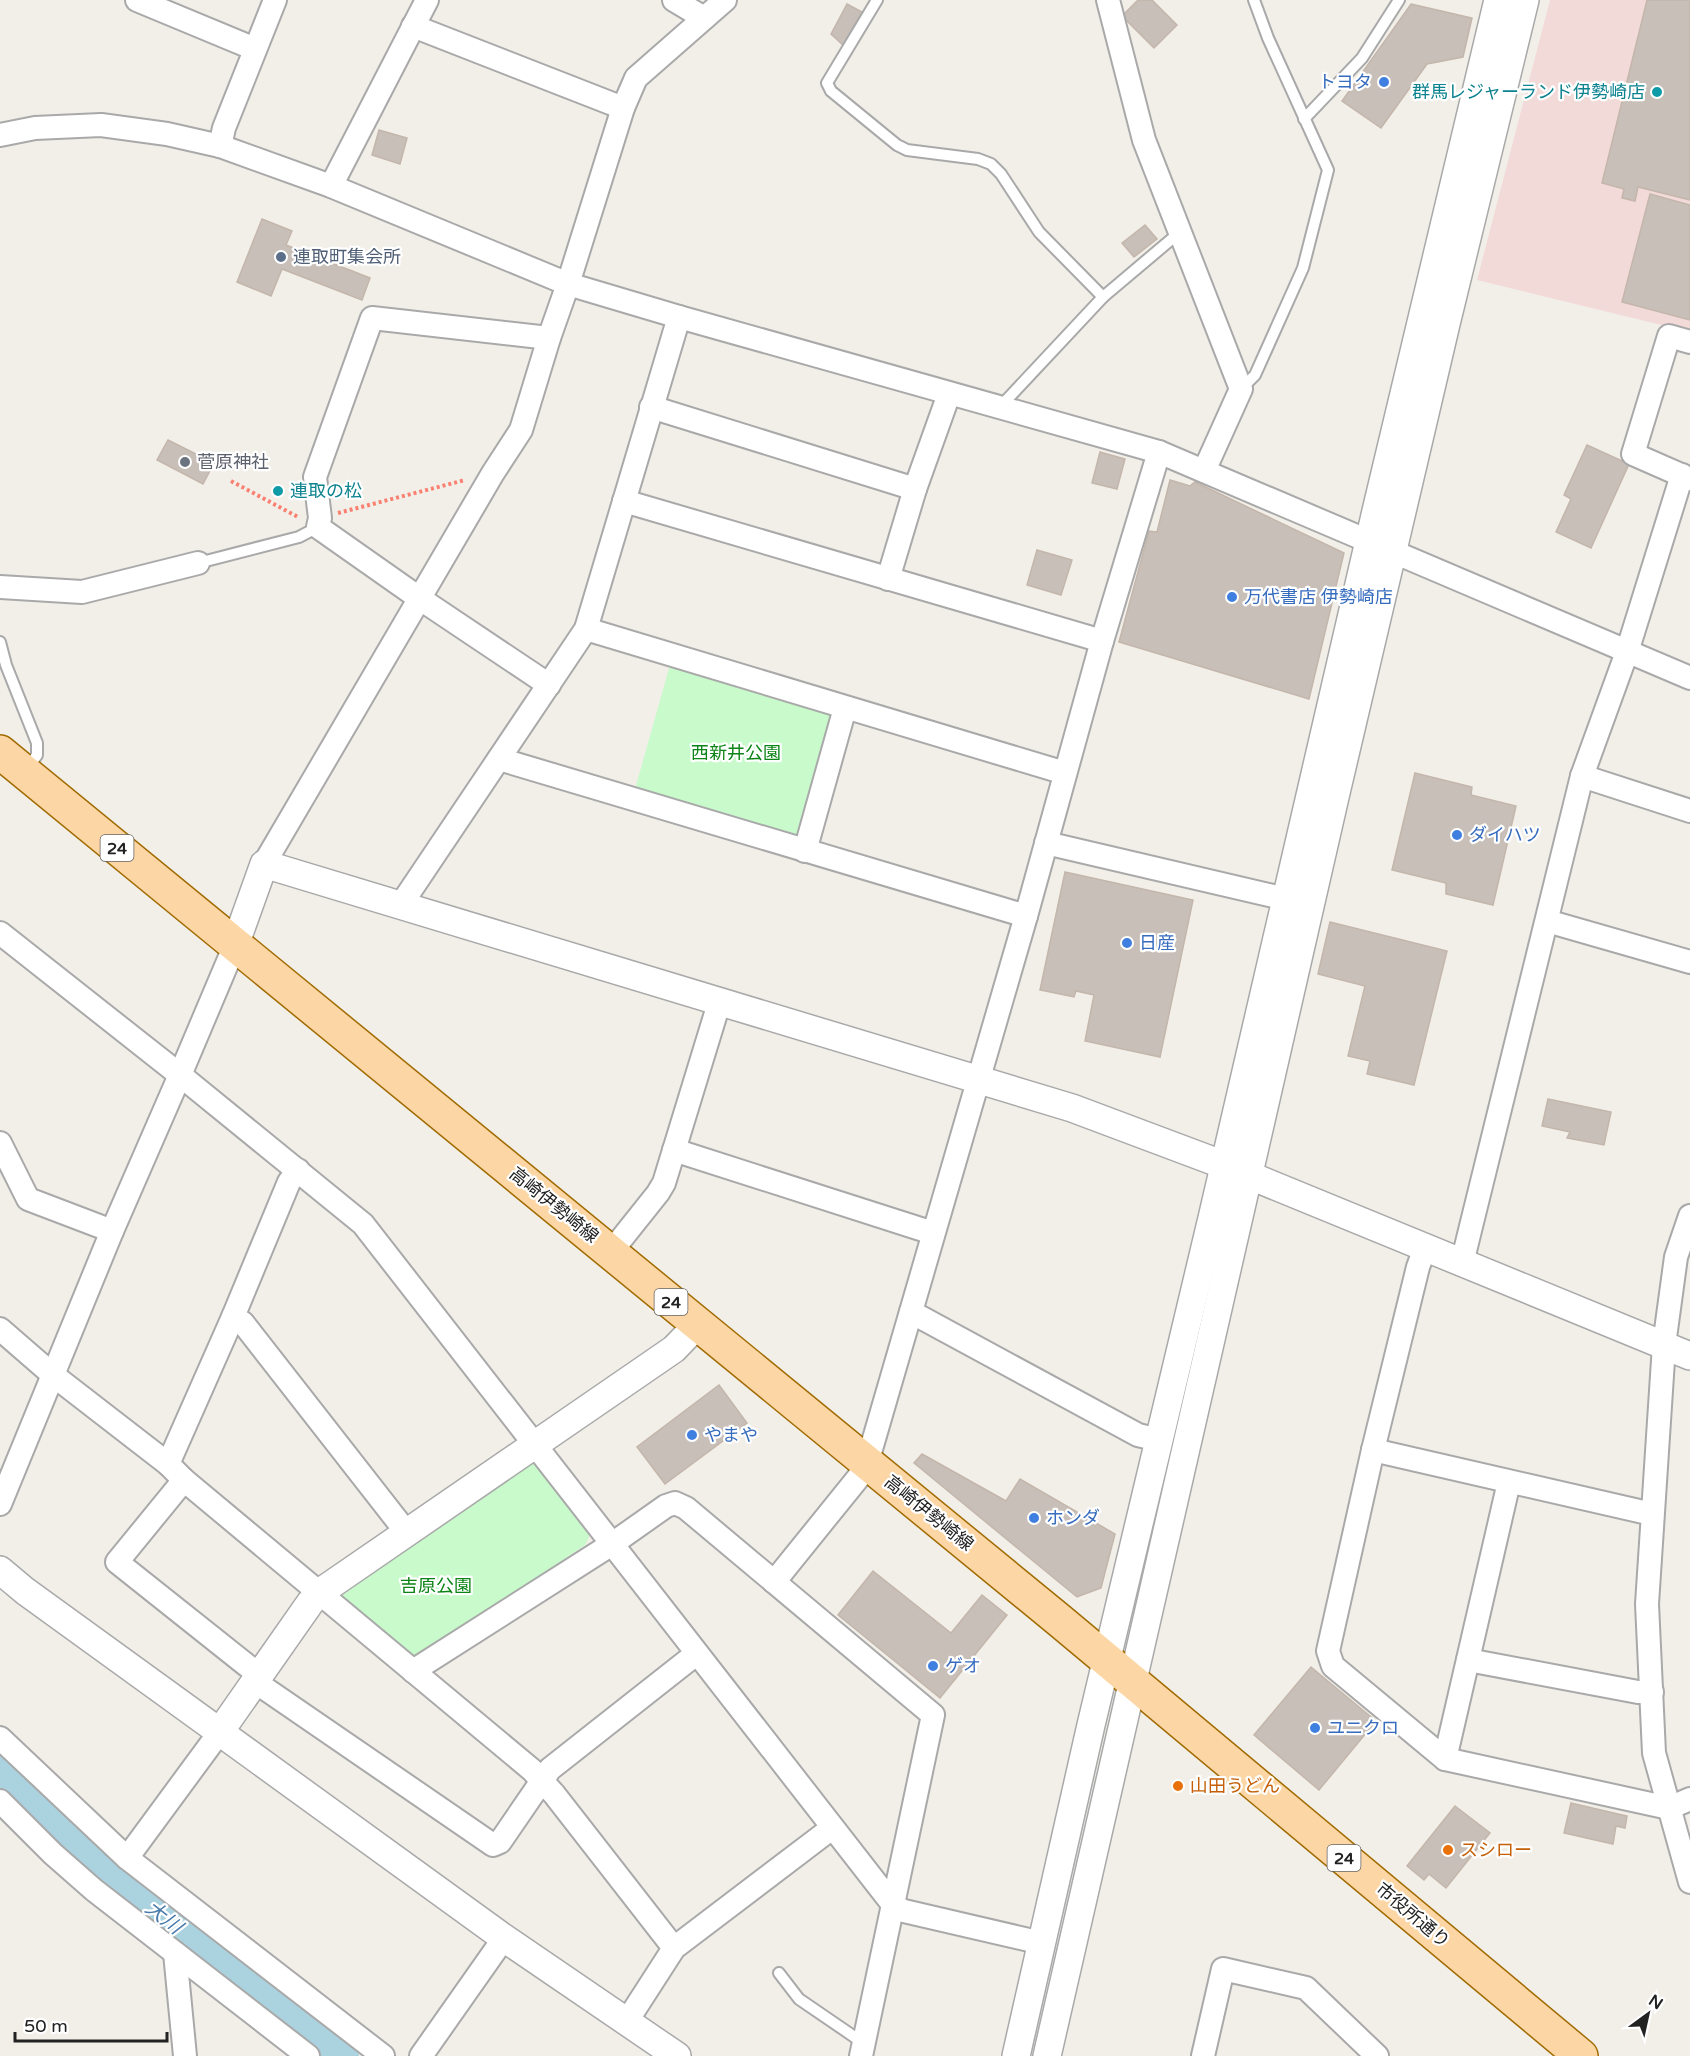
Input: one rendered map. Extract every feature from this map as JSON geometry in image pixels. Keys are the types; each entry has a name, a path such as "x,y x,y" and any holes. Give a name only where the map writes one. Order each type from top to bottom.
{"main road":[{"name":"高崎伊勢崎線","path":"12,762 1106,1660"},
{"name":"市役所通り","path":"1106,1660 1581,2056"}],"street":[{"path":"137,0 255,49"},
{"path":"220,146 224,128 275,0"},
{"path":"331,186 427,0"},
{"path":"674,0 704,18"},
{"path":"0,1504 112,1231 235,945 264,864 419,598 521,430 623,108 636,78 725,0"},
{"path":"1108,0 1144,140 1241,388 1204,471"},
{"path":"1016,2056 1106,1660 1159,1440 1236,1170 1381,547 1498,0"},
{"path":"1047,2056 1133,1681 1236,1170 1286,899 1381,547 1446,324 1525,0"},
{"path":"412,26 623,108"},
{"path":"0,135 35,128 100,125 167,134 220,146 331,186 568,284 1159,452 1690,678"},
{"path":"400,906 586,629 679,317"},
{"path":"549,338 372,318 315,477 319,522 419,598 549,684"},
{"path":"1462,1263 1582,776 1628,652 1686,477 1633,454 1669,336 1690,342"},
{"path":"888,579 915,489 949,394"},
{"path":"651,407 915,489"},
{"path":"774,1582 858,1478 867,1463 1026,916 1102,641 1159,452"},
{"path":"624,501 1102,641"},
{"path":"0,587 82,592 198,563"},
{"path":"586,629 1065,773"},
{"path":"805,851 845,708"},
{"path":"499,759 1026,916"},
{"path":"1582,776 1690,811"},
{"path":"1046,843 1286,899"},
{"path":"264,864 1072,1108 1236,1170 1690,1356"},
{"path":"1547,921 1690,962"},
{"path":"0,933 363,1224 894,1906 904,1911 1042,1942"},
{"path":"611,1252 664,1183 720,1000"},
{"path":"0,1143 28,1199 112,1231"},
{"path":"674,1150 933,1233"},
{"path":"168,1464 289,1182 298,1170"},
{"path":"1690,1216 1676,1257 1664,1345 1647,1604 1654,1752 1690,1882"},
{"path":"1425,1248 1418,1267 1373,1450 1328,1651 1333,1666 1445,1759 1669,1808 1690,1799"},
{"path":"911,1312 1138,1435 1159,1440"},
{"path":"233,1317 243,1323 407,1533"},
{"path":"127,1858 319,1593 674,1349 698,1324"},
{"path":"0,1329 53,1375 168,1464 184,1480 532,1770 674,1948"},
{"path":"1373,1450 1652,1514"},
{"path":"184,1480 117,1562 256,1678 493,1845 500,1842 550,1769 696,1654"},
{"path":"1445,1759 1509,1482"},
{"path":"413,1671 612,1544 666,1506 675,1503 686,1508 933,1715 862,2048"},
{"path":"0,1570 25,1591 504,1938 677,2056"},
{"path":"1468,1660 1638,1692 1652,1692"},
{"path":"0,1738 127,1858 383,2056"},
{"path":"0,1801 53,1854 94,1890 308,2056"},
{"path":"627,2021 674,1948 832,1828"},
{"path":"421,2056 504,1938"},
{"path":"175,1953 186,2056"},
{"path":"1203,2056 1223,1970 1306,1988 1377,2056"}],"lane":[{"path":"877,0 827,83 831,91 897,145 908,150 978,159 991,164 1001,174 1039,232 1103,297"},
{"path":"1241,388 1255,375 1303,268 1328,170 1268,38 1254,0"},
{"path":"1304,119 1362,57 1399,0"},
{"path":"1000,407 1103,297 1180,232"},
{"path":"198,563 299,537 319,522"},
{"path":"0,642 6,665 37,743 37,755 12,762"},
{"path":"779,1973 799,1999 856,2038 862,2048"}],"path":[{"path":"231,481 319,522 494,473"}],"shaded area":[{"path":"1550,0 1690,0 1690,332 1477,280"}],"green space":[{"name":"西新井公園","path":"670,665 831,715 835,723 797,839 635,789"},
{"name":"吉原公園","path":"529,1463 537,1465 590,1535 585,1545 422,1656 414,1659 341,1598 341,1591"}],"building":[{"path":"1138,0 1152,0 1177,25 1154,48 1122,16"},
{"name":"群馬レジャーランド伊勢崎店","path":"1647,0 1690,0 1690,200 1638,187 1635,201 1622,198 1624,189 1602,183"},
{"path":"847,4 862,12 843,45 831,34"},
{"name":"トヨタ","path":"1411,4 1472,18 1463,57 1427,64 1381,128 1342,101"},
{"path":"379,130 407,138 400,164 372,155"},
{"path":"1650,194 1690,205 1690,320 1622,302"},
{"name":"連取町集会所","path":"262,219 292,231 286,245 370,278 362,300 282,269 271,296 237,282"},
{"path":"1145,225 1157,239 1134,257 1122,243"},
{"name":"菅原神社","path":"168,440 214,463 203,484 157,460"},
{"path":"1587,445 1629,464 1591,548 1556,532 1571,499 1564,495"},
{"path":"1100,452 1125,459 1117,489 1092,483"},
{"name":"万代書店 伊勢崎店","path":"1170,480 1190,486 1195,482 1344,553 1309,699 1119,642 1149,531 1157,532"},
{"path":"1037,550 1072,560 1061,595 1027,585"},
{"path":"1415,773 1472,787 1471,795 1516,806 1493,905 1446,894 1446,883 1392,870"},
{"path":"1065,872 1193,900 1160,1057 1085,1041 1094,995 1076,991 1074,997 1040,990"},
{"path":"1330,922 1447,951 1414,1085 1367,1074 1370,1061 1348,1056 1365,986 1318,974"},
{"path":"1548,1099 1611,1112 1604,1145 1567,1138 1570,1132 1542,1126"},
{"name":"やまや","path":"719,1385 747,1423 665,1484 637,1447"},
{"name":"ホンダ","path":"922,1454 1006,1501 1020,1479 1115,1534 1101,1588 1077,1597 914,1463"},
{"name":"ゲオ","path":"873,1571 951,1633 982,1595 1007,1615 940,1698 838,1615"},
{"name":"ユニクロ","path":"1311,1667 1376,1721 1319,1790 1254,1735"},
{"path":"1571,1803 1627,1816 1625,1828 1616,1826 1613,1844 1564,1833"},
{"name":"スシロー","path":"1455,1806 1490,1833 1446,1888 1429,1874 1424,1880 1407,1866"}],"waterway":[{"name":"大川","path":"0,1762 98,1865 245,1978 341,2056"}],"place":[{"name":"トヨタ","path":"1384,82"},
{"name":"群馬レジャーランド伊勢崎店","path":"1657,92"},
{"name":"連取町集会所","path":"281,257"},
{"name":"菅原神社","path":"185,462"},
{"name":"連取の松","path":"278,491"},
{"name":"万代書店 伊勢崎店","path":"1232,597"},
{"name":"ダイハツ","path":"1457,835"},
{"name":"日産","path":"1127,943"},
{"name":"やまや","path":"692,1435"},
{"name":"ホンダ","path":"1034,1518"},
{"name":"ゲオ","path":"933,1666"},
{"name":"ユニクロ","path":"1315,1728"},
{"name":"山田うどん","path":"1178,1786"},
{"name":"スシロー","path":"1448,1850"}]}
